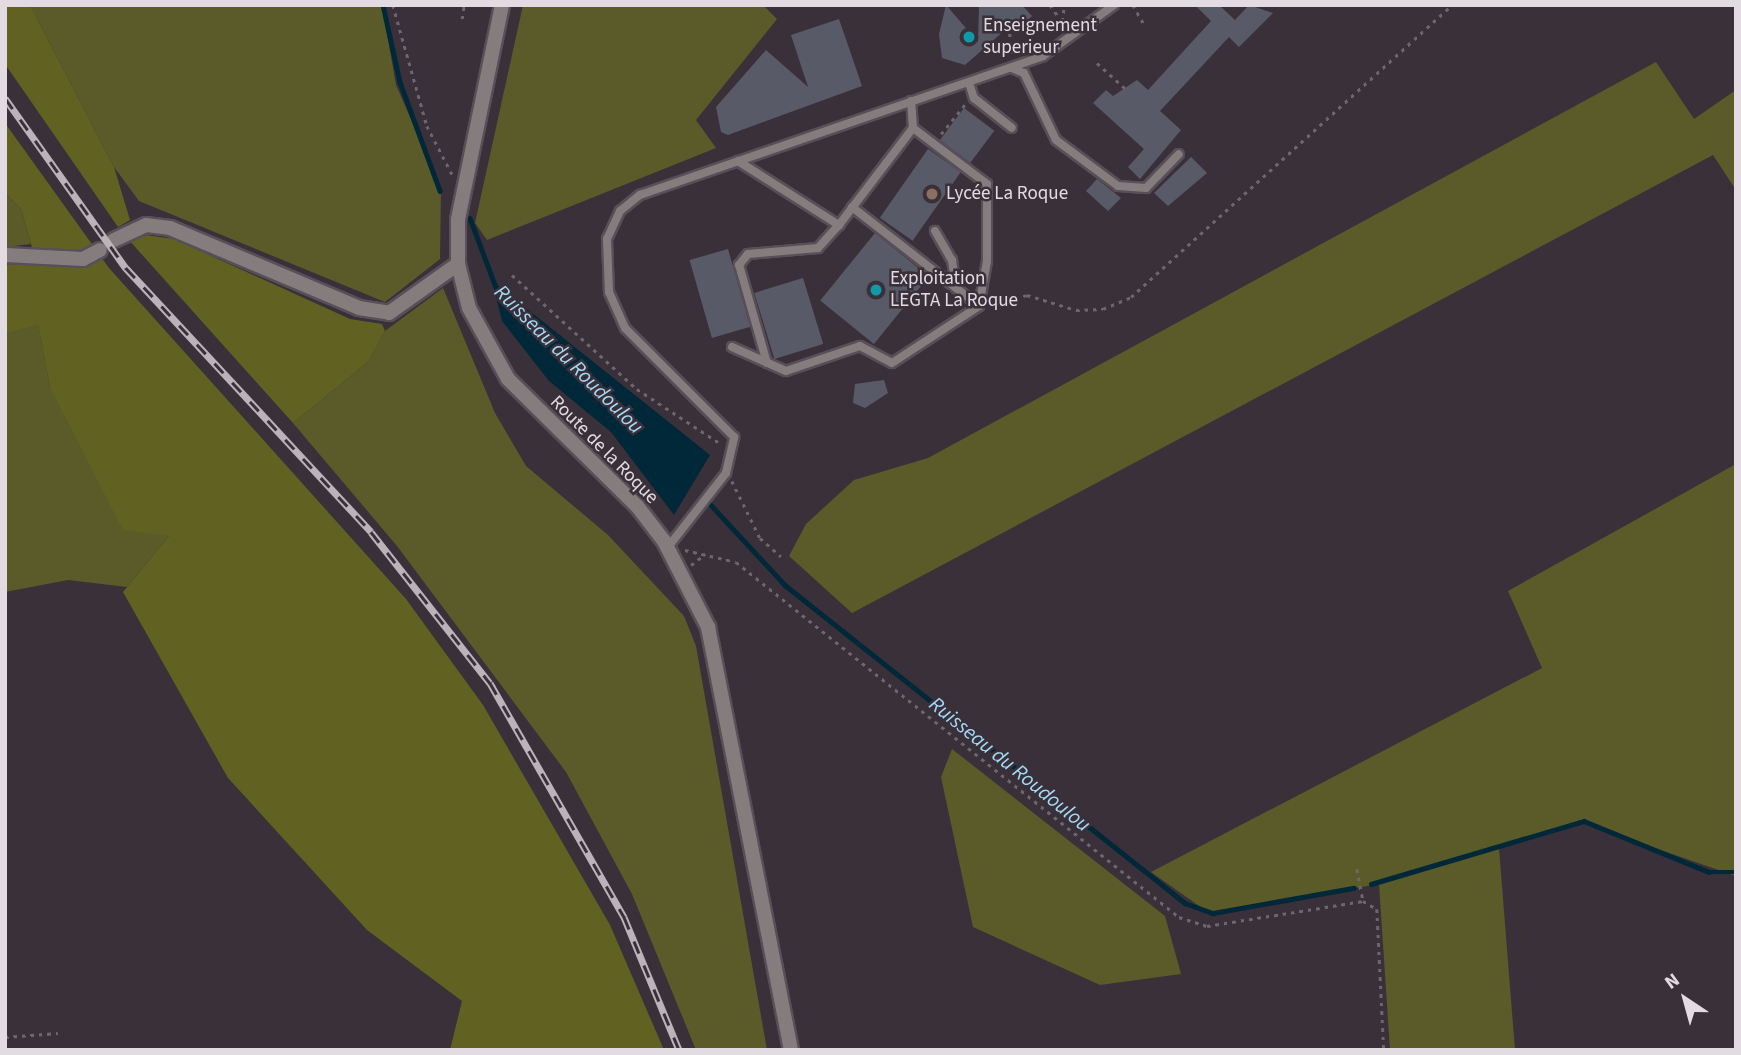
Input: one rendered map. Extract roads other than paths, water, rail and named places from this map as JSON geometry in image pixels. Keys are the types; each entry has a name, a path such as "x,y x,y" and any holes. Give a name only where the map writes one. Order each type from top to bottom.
{"street":[{"name":"Route de la Roque","path":"502,5 463,185 458,264 484,344 508,379 637,506 668,547 708,627 790,1050"},
{"path":"114,240 146,225 170,228 359,308 389,313 458,264"},
{"path":"5,255 83,259 100,250"}],"lane":[{"path":"668,547 726,473 734,437 625,328 609,292 607,239 620,211 640,195 1012,68 1067,43 1114,5"},
{"path":"1012,68 1024,73 1056,140 1118,186 1146,188 1179,154"},
{"path":"969,83 974,97 1012,128"},
{"path":"768,363 739,265 748,254 818,248 839,225 913,128 911,101"},
{"path":"732,347 786,372 860,346 892,363 979,306 987,261 987,184 913,128"},
{"path":"738,161 839,225"},
{"path":"852,207 979,306"},
{"path":"935,231 952,260 956,288"}],"water":[{"path":"492,281 710,455 674,515 611,432 549,381 502,321"}],"waterway":[{"name":"Ruisseau du Roudoulou","path":"383,5 400,82 440,191"},
{"name":"Ruisseau du Roudoulou","path":"470,218 495,285"},
{"name":"Ruisseau du Roudoulou","path":"711,505 785,585 1185,903 1213,913 1354,888"},
{"name":"Ruisseau du Roudoulou","path":"1371,884 1584,821 1709,872 1736,872"}],"railway":[{"path":"5,98 126,268 371,532 490,683 624,917 679,1050"}],"place":[{"name":"Enseignement superieur","path":"969,37"},
{"name":"Lycée La Roque","path":"932,194"},
{"name":"Exploitation LEGTA La Roque","path":"876,290"}]}
